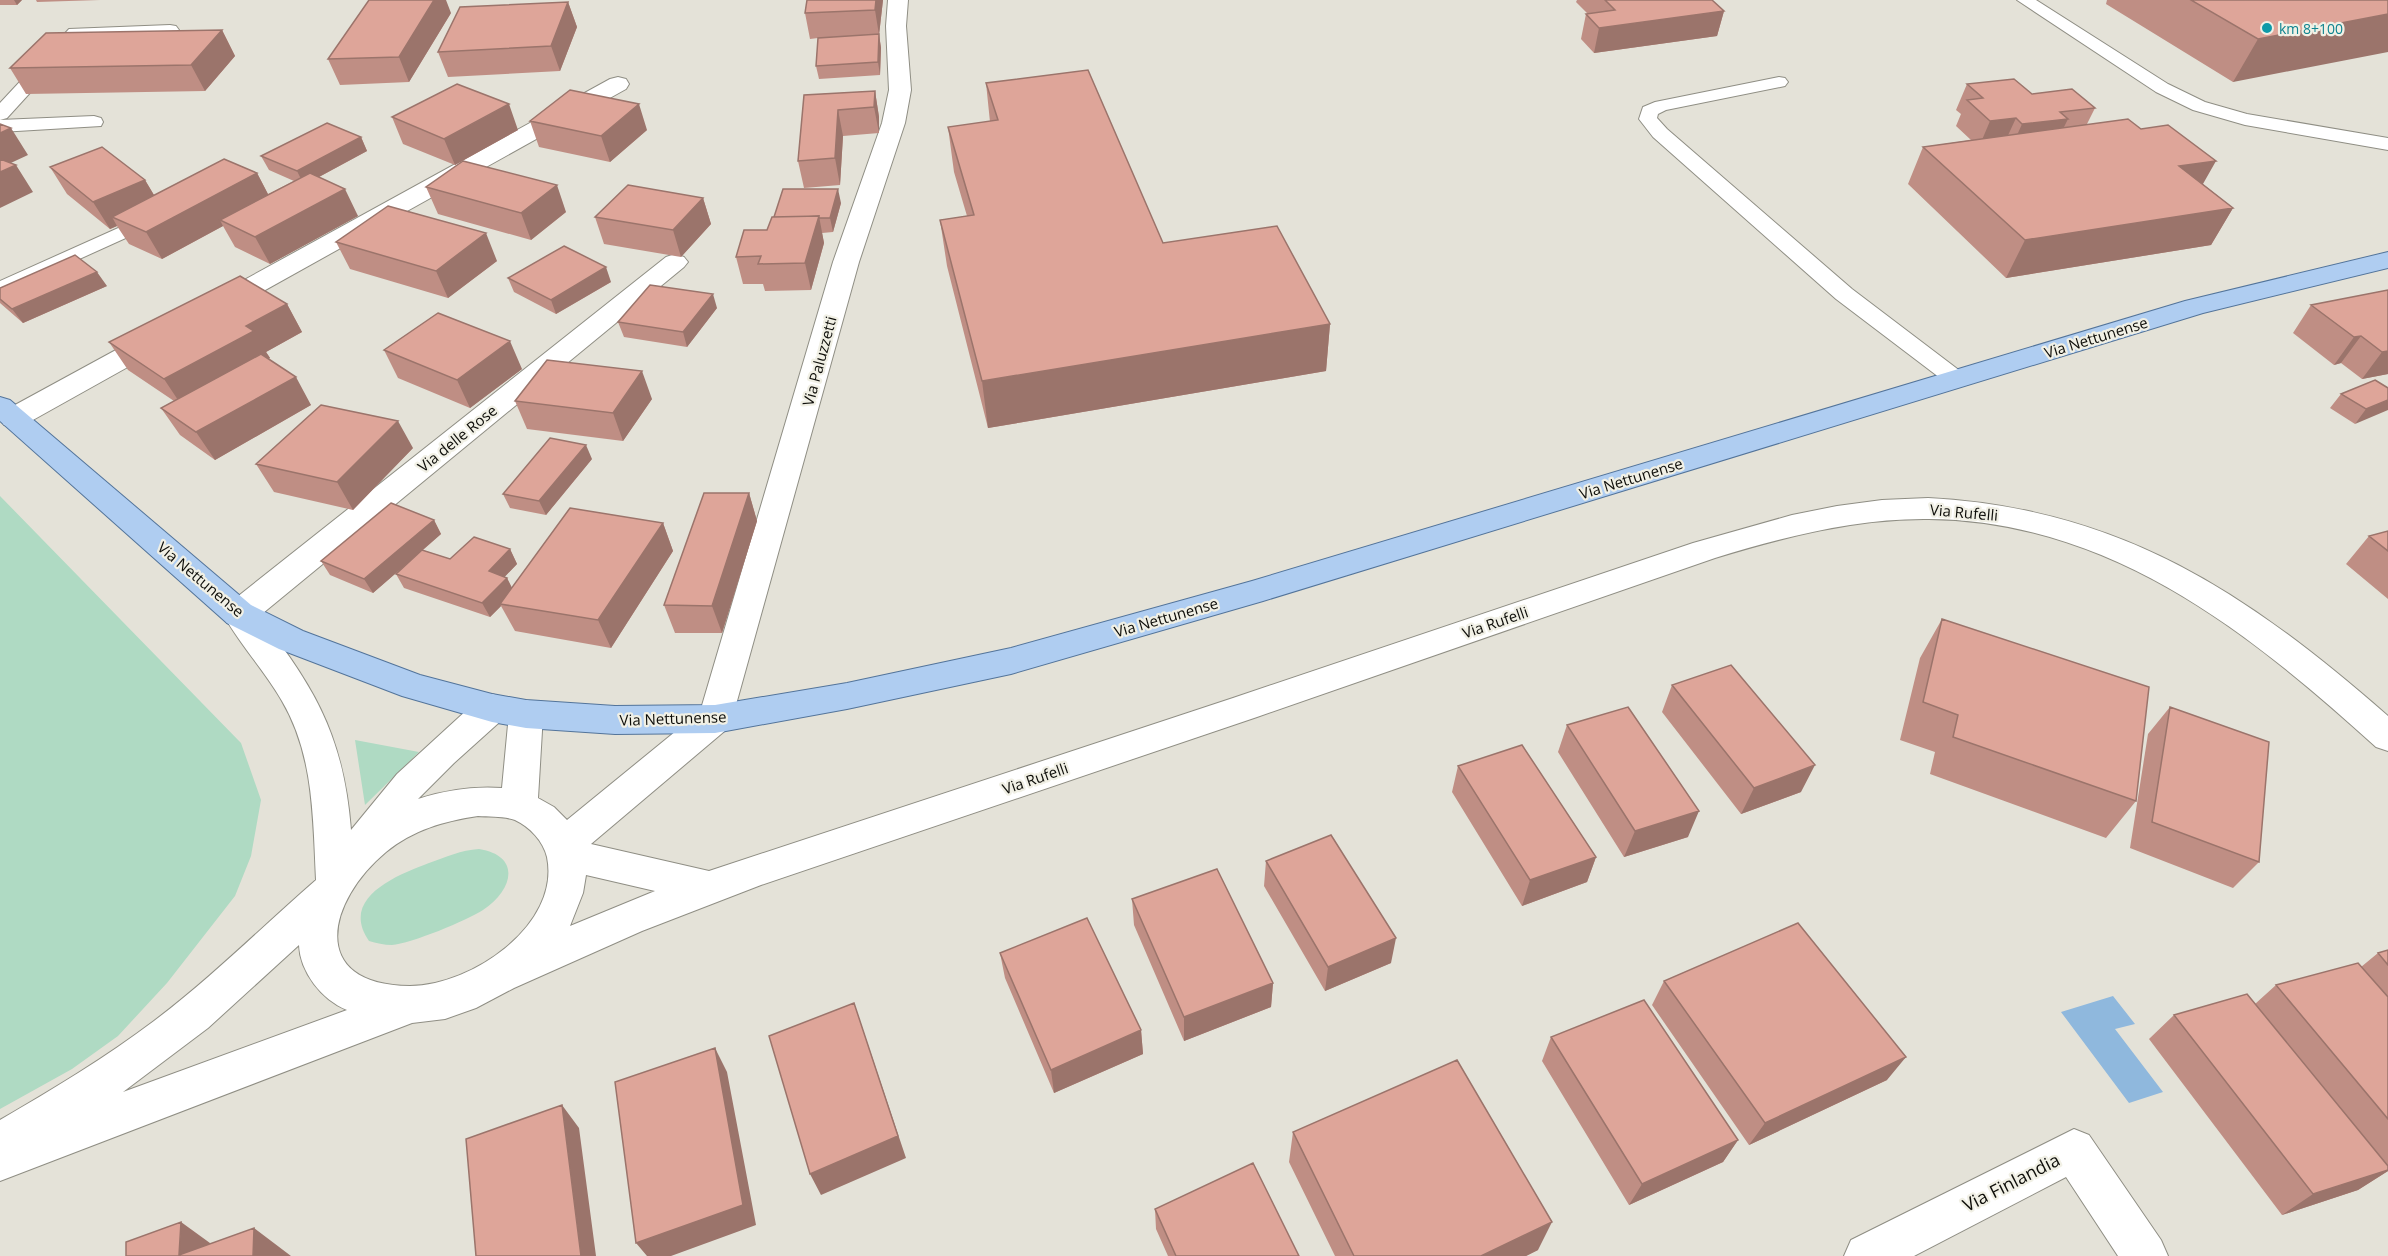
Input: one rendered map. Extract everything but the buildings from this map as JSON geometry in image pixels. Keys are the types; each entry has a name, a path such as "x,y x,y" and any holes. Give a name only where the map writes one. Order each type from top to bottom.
{"main road":[{"name":"Via Nettunense","path":"7,412 239,614 291,640 414,687 509,711 615,720 715,719 847,696 1023,658 1252,593 2194,307 2388,260"}],"street":[{"name":"Via Paluzzetti","path":"715,719 847,260 895,118 900,84 895,34 898,0"},
{"path":"7,412 186,323 618,84"},
{"name":"Via delle Rose","path":"239,614 675,262"},
{"name":"Via Rufelli","path":"500,975 709,887 1354,671 1710,548 1791,525 1864,512 1940,508 2006,515 2069,530 2128,552 2178,576 2260,629 2315,671 2388,737"},
{"path":"239,614 282,671 303,708 320,748 339,879"},
{"path":"408,1007 369,1002 338,986 321,959 318,926 339,879 385,812 406,786 447,746 509,711 519,805"},
{"path":"565,850 715,719"},
{"path":"0,1144 145,1053 213,998 381,836 424,813 451,804 487,800 519,805 546,820 565,850 569,876 558,910 535,945 500,975 470,991 439,1002 408,1007 0,1159"},
{"path":"565,850 709,887"},
{"name":"Via Finlandia","path":"1867,1256 2074,1150 2145,1256"}],"lane":[{"path":"2025,0 2162,88 2199,106 2245,119 2388,144"},
{"path":"0,114 75,33 170,30"},
{"path":"1779,82 1661,106 1650,111 1648,119 1660,133 1844,294 1956,379"},
{"path":"0,126 94,122"},
{"path":"0,289 167,212"}],"green space":[{"path":"0,496 241,743 261,800 251,856 235,896 167,983 118,1036 72,1069 0,1109"},
{"path":"355,740 419,752 365,805"},
{"path":"479,849 493,853 507,866 506,884 493,902 465,920 412,941 392,945 369,941 362,926 361,912 366,901 376,890 416,868 454,854"}],"water":[{"path":"2113,996 2135,1024 2115,1029 2163,1092 2129,1103 2061,1012"}],"place":[{"name":"km 8+100","path":"2267,28"}]}
